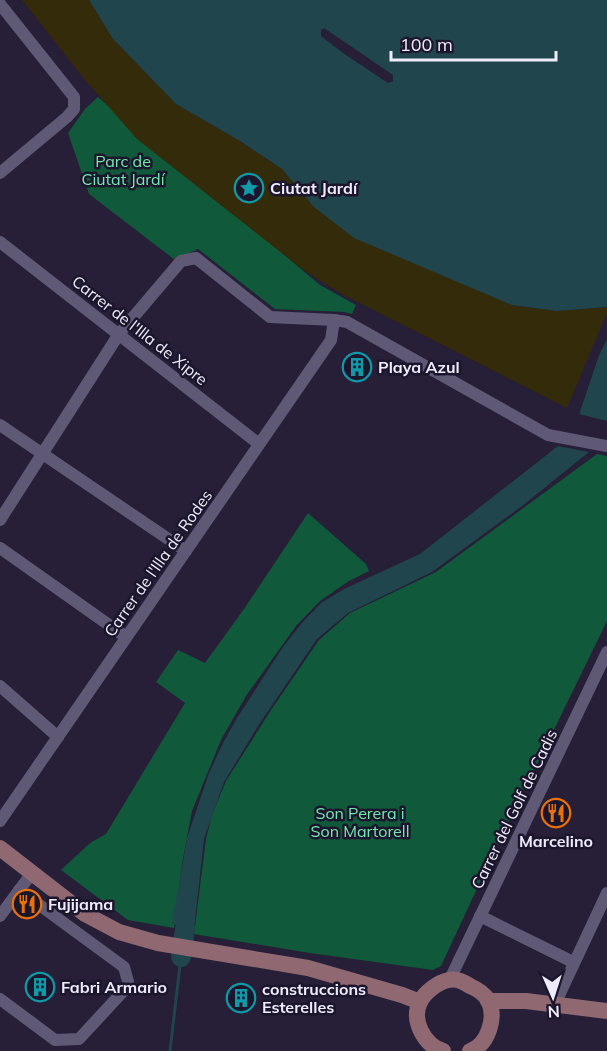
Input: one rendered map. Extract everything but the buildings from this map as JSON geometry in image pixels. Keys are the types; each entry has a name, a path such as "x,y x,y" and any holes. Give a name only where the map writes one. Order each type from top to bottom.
{"street":[{"path":"0,4 74,97 74,110 68,117 0,173"},
{"name":"Carrer de l'Illa de Xipre","path":"0,242 259,444"},
{"path":"0,520 119,334 181,261 196,258 270,317 348,322 548,435 603,445"},
{"name":"Carrer de l'Illa de Rodes","path":"0,821 331,340 334,320"},
{"path":"0,425 186,551"},
{"path":"0,548 126,637"},
{"name":"Carrer del Golf de Cadis","path":"450,979 604,668 607,652"},
{"path":"0,686 58,737"},
{"path":"0,849 85,914 119,932 158,943 308,968 420,1002"},
{"path":"0,916 32,873"},
{"path":"0,999 55,1040 79,1039 129,985 124,967 20,890"},
{"path":"555,1004 607,892"},
{"path":"480,916 573,962"},
{"path":"442,1051 427,1041 420,1031 417,1012 420,1002 430,989 450,979 463,981 472,986 482,992 488,1001 492,1023 487,1035 474,1050"},
{"path":"488,1001 526,1001 607,1011"}],"green space":[{"name":"Parc de Ciutat Jardí","path":"98,97 320,285 356,305 352,314 275,309 198,249 175,260 89,194 68,133 85,109"},
{"name":"Son Perera i Son Martorell","path":"597,454 607,456 607,621 441,966 433,970 194,934 206,839 212,815 226,781 319,640 350,613 436,572"},
{"path":"308,513 366,564 369,571 349,581 320,601 296,626 246,696 221,740 192,811 182,864 174,928 128,920 61,870 90,843 106,834 185,703 156,682 178,650 205,663"}],"sand":[{"name":"Ciutat Jardí","path":"22,0 89,0 113,39 176,104 240,141 282,169 314,207 512,305 557,311 607,307 607,313 567,408 340,293 302,269 137,139 85,80"}],"shaded area":[{"path":"89,0 607,0 607,307 557,311 512,305 354,238 314,207 282,169 240,141 176,104 113,39"},
{"path":"607,339 607,421 579,414 599,355"},
{"path":"558,446 589,452 522,506 432,572 348,613 317,639 260,723 224,782 204,839 194,930 172,924 187,838 209,773 237,718 283,647 301,624 321,603 344,589 420,554"}],"pier":[{"path":"324,28 393,75 393,81 388,83 343,53 321,36 321,30"},
{"path":"607,336 579,414 576,413 597,354"}],"waterway":[{"path":"181,957 185,929"},
{"path":"170,1051 181,957"}],"place":[{"name":"Ciutat Jardí","path":"249,188"},
{"name":"Playa Azul","path":"357,367"},
{"name":"Marcelino","path":"556,813"},
{"name":"Fujijama","path":"27,904"},
{"name":"Fabri Armario","path":"40,987"},
{"name":"construccions Esterelles","path":"241,998"}]}
